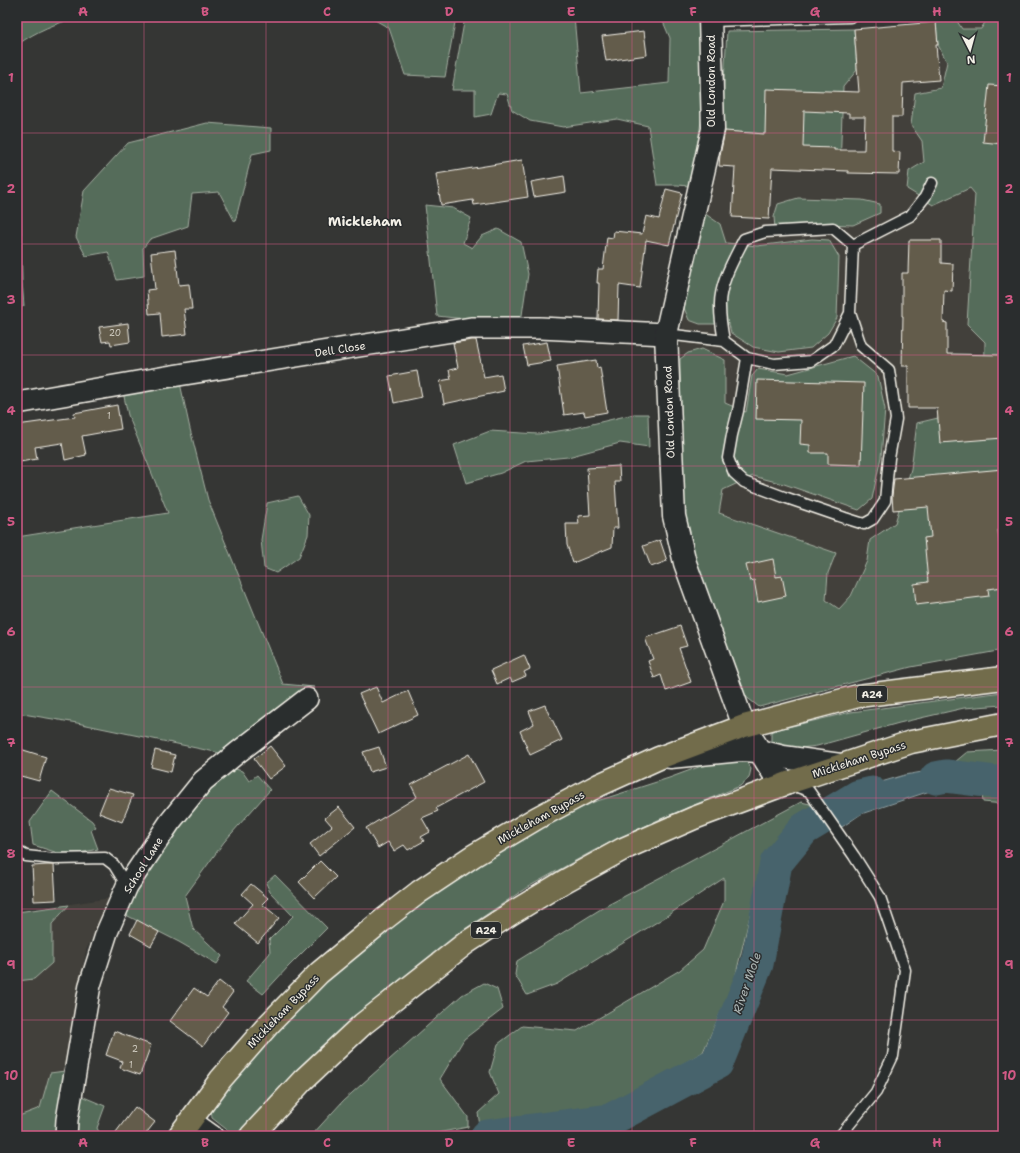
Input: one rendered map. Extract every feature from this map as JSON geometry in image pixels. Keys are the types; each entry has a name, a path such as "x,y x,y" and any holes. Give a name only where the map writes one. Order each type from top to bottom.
{"highway":[{"name":"Mickleham Bypass","path":"185,1128 221,1079 269,1024 319,973 419,892 473,856 536,818 599,785 659,758 744,726 858,696 1003,678"},
{"name":"Mickleham Bypass","path":"251,1136 303,1080 363,1024 466,943 564,881 623,849 694,818 788,783 911,742 1003,724"}],"main road":[{"name":"Old London Road","path":"711,19 713,129 666,334 674,516 685,563 744,726 774,774 788,783"},
{"path":"659,758 741,750 840,765"}],"street":[{"name":"Dell Close","path":"17,403 166,377 471,328 540,328 666,334"},
{"name":"School Lane","path":"66,1136 67,1120 90,985 107,932 127,886 170,822 203,781 307,699"},
{"path":"185,1128 212,1136"}],"lane":[{"path":"711,19 850,17"},
{"path":"853,245 910,216 925,196 932,182"},
{"path":"724,341 720,306 722,292 730,267 744,239 765,232 833,228 853,245"},
{"path":"747,358 728,458 734,473 744,482 790,500 864,524 873,519 885,501 889,458 896,419 889,370 861,346 850,313 853,245"},
{"path":"666,334 724,341 747,358 774,364 811,361 834,345 850,313"},
{"path":"788,783 809,792 854,856 880,897 905,970 893,1056 876,1092 840,1136"},
{"path":"17,851 26,856 54,859 105,858 114,865 127,886"}],"shaded area":[{"path":"1003,18 1003,603 867,561 851,596 788,662 683,518 680,350 684,308 704,213 719,166 727,31 854,29"},
{"path":"111,898 86,950 72,1025 55,1136 17,1136 17,912"}],"green space":[{"path":"17,17 79,17 46,28 17,45"},
{"path":"375,17 456,17 445,77 405,75 389,28 375,20"},
{"path":"465,17 574,17 581,93 669,83 670,38 661,17 698,17 703,98 698,139 689,186 657,185 648,126 617,119 563,127 530,121 512,110 507,94 498,93 491,114 475,117 475,90 452,90"},
{"path":"1003,18 1003,650 911,667 759,707 745,696 692,558 683,518 680,359 688,353 702,349 725,360 725,403 746,412 752,376 758,369 788,374 853,356 878,376 885,409 881,457 872,499 859,510 784,484 753,476 723,490 719,513 836,553 828,573 826,600 839,609 851,596 867,561 870,540 895,523 911,469 917,423 938,418 977,414 984,397 985,342 967,324 975,194 970,188 933,205 907,189 909,171 924,162 922,141 911,125 915,93 941,88 947,62 938,45 936,22 957,21 962,29 981,29 987,19"},
{"path":"854,29 857,70 843,87 840,168 781,135 721,131 727,31"},
{"path":"207,123 271,128 271,150 252,154 235,222 219,192 192,194 188,226 150,239 143,248 144,276 117,280 108,252 86,256 76,237 84,191 128,143"},
{"path":"17,183 20,190 24,306 17,309"},
{"path":"798,198 862,200 880,204 880,213 853,225 821,224 775,228 774,217 778,204"},
{"path":"425,205 453,208 471,218 463,243 472,248 482,236 498,229 521,242 528,274 521,322 474,320 437,316"},
{"path":"704,213 720,224 726,243 757,246 812,239 829,240 839,257 837,318 828,333 811,348 779,352 753,347 731,333 729,324 700,324 689,320 684,308"},
{"path":"180,383 208,500 283,684 315,687 269,721 220,753 77,723 17,713 17,537 168,513 128,415 123,392"},
{"path":"634,414 648,414 649,447 620,443 568,457 526,461 501,473 466,483 454,445 490,431 538,434 571,429"},
{"path":"298,496 309,515 308,535 299,557 276,573 264,568 261,540 267,503"},
{"path":"1003,692 1003,705 964,708 899,723 817,746 783,750 771,741 771,731 851,712"},
{"path":"1003,750 1003,804 983,802 979,773 955,762 967,752"},
{"path":"723,758 745,760 751,769 749,778 740,786 658,820 593,851 526,888 456,935 384,992 308,1060 238,1136 235,1136 212,1118 211,1106 271,1036 339,968 399,919 475,863 545,825 594,802 669,778"},
{"path":"232,768 242,771 249,781 257,775 270,790 224,842 185,896 193,929 222,956 217,964 179,942 126,915 134,893 167,839 203,793"},
{"path":"52,791 92,821 96,827 91,830 98,849 79,853 58,853 33,845 30,822"},
{"path":"801,802 810,804 814,811 769,848 753,903 734,982 703,1052 601,1111 480,1126 478,1113 499,1094 490,1072 498,1044 522,1026 577,1031 680,970 703,950 724,901 724,878 665,917 557,984 527,995 515,975 517,961 604,907"},
{"path":"275,875 327,928 263,994 246,981 270,953 269,940 293,916 270,892 266,883"},
{"path":"69,905 52,924 52,963 34,979 17,981 17,912"},
{"path":"484,983 497,989 503,1009 464,1039 440,1079 468,1117 468,1127 437,1133 432,1136 311,1136 343,1101 462,995"},
{"path":"65,1071 55,1136 17,1136 17,1118 40,1108 50,1073"},
{"path":"79,1095 105,1106 97,1128 101,1136 72,1136"}],"water":[{"path":"962,765 979,773 981,790 954,788 927,792 861,814 842,827 823,802 854,790 905,775"}],"building":[{"path":"936,22 939,80 903,83 902,117 892,117 892,151 900,152 899,174 848,173 848,171 772,168 769,219 732,217 735,167 719,166 725,131 765,134 766,89 859,92 854,29","holes":["804,111 849,113 849,117 865,117 864,150 834,150 834,148 803,147"]},
{"path":"644,31 647,55 606,61 602,36"},
{"path":"989,85 1003,86 1003,144 983,142"},
{"path":"522,160 528,197 474,205 473,200 441,205 436,174"},
{"path":"564,176 566,192 534,197 531,182"},
{"path":"666,189 682,193 669,245 646,240 640,288 619,285 618,320 598,319 598,269 603,269 607,237 613,238 614,231 642,234 646,216 659,219"},
{"path":"909,240 941,240 941,263 953,264 952,291 944,290 943,322 947,323 947,354 1003,355 1003,438 940,443 937,408 908,408 908,366 902,366 902,273 908,273"},
{"path":"175,250 179,285 189,284 192,309 184,309 187,334 162,337 160,313 149,314 147,290 155,289 151,253"},
{"path":"128,323 130,342 111,345 110,341 102,342 99,327"},
{"path":"476,340 484,377 501,374 504,391 444,404 440,381 451,379 449,370 458,368 453,343"},
{"path":"547,342 551,361 527,365 523,346"},
{"path":"596,360 597,368 600,367 607,412 585,416 584,412 564,415 557,366"},
{"path":"417,371 422,397 394,403 389,376"},
{"path":"757,380 864,383 861,465 828,464 828,453 810,453 810,445 800,444 801,420 756,419"},
{"path":"117,405 121,429 82,436 86,455 65,460 62,443 35,447 37,459 20,462 17,443 17,425 75,417 74,413"},
{"path":"619,466 620,482 615,482 618,528 613,528 612,547 573,563 567,545 566,524 579,524 578,516 590,515 587,468"},
{"path":"1003,469 1003,529 998,530 1001,561 1003,561 1003,587 988,589 989,596 916,605 914,584 928,582 924,538 931,537 928,507 893,510 892,496 894,479"},
{"path":"660,540 667,561 651,567 643,546"},
{"path":"773,559 776,577 782,576 786,596 758,602 754,580 750,581 746,565"},
{"path":"680,626 687,646 679,648 691,682 666,691 661,675 654,678 648,661 653,659 645,638"},
{"path":"524,655 530,669 524,672 526,676 512,682 510,678 497,684 491,670"},
{"path":"376,687 383,703 408,691 418,715 378,734 359,694"},
{"path":"545,705 562,740 530,755 520,731 534,724 529,711"},
{"path":"270,746 286,766 269,779 254,759"},
{"path":"379,747 386,767 370,772 363,752"},
{"path":"17,748 46,757 39,781 17,775"},
{"path":"155,750 175,755 171,772 151,767"},
{"path":"469,754 484,782 436,808 438,811 422,818 430,832 421,837 424,841 408,850 404,845 394,851 388,842 378,848 366,828 417,797 411,785"},
{"path":"109,788 133,795 122,822 99,813"},
{"path":"339,807 355,827 319,856 310,844 332,826 325,818"},
{"path":"320,861 336,877 314,898 299,882"},
{"path":"54,865 56,900 34,901 32,866"},
{"path":"251,884 268,898 262,904 279,918 258,943 235,924 253,904 242,894"},
{"path":"137,920 159,932 151,946 130,934"},
{"path":"219,981 233,992 222,1007 228,1012 203,1046 170,1021 194,988 207,997"},
{"path":"114,1031 151,1045 140,1075 120,1068 122,1061 106,1055"},
{"path":"135,1107 155,1122 144,1136 113,1136"}],"waterway":[{"name":"River Mole","path":"936,778 946,776 1003,783"},
{"name":"River Mole","path":"487,1136 610,1120 717,1063 757,964 776,863 804,829 859,796 872,793"}],"district":[{"name":"Mickleham","path":"365,221"}]}
